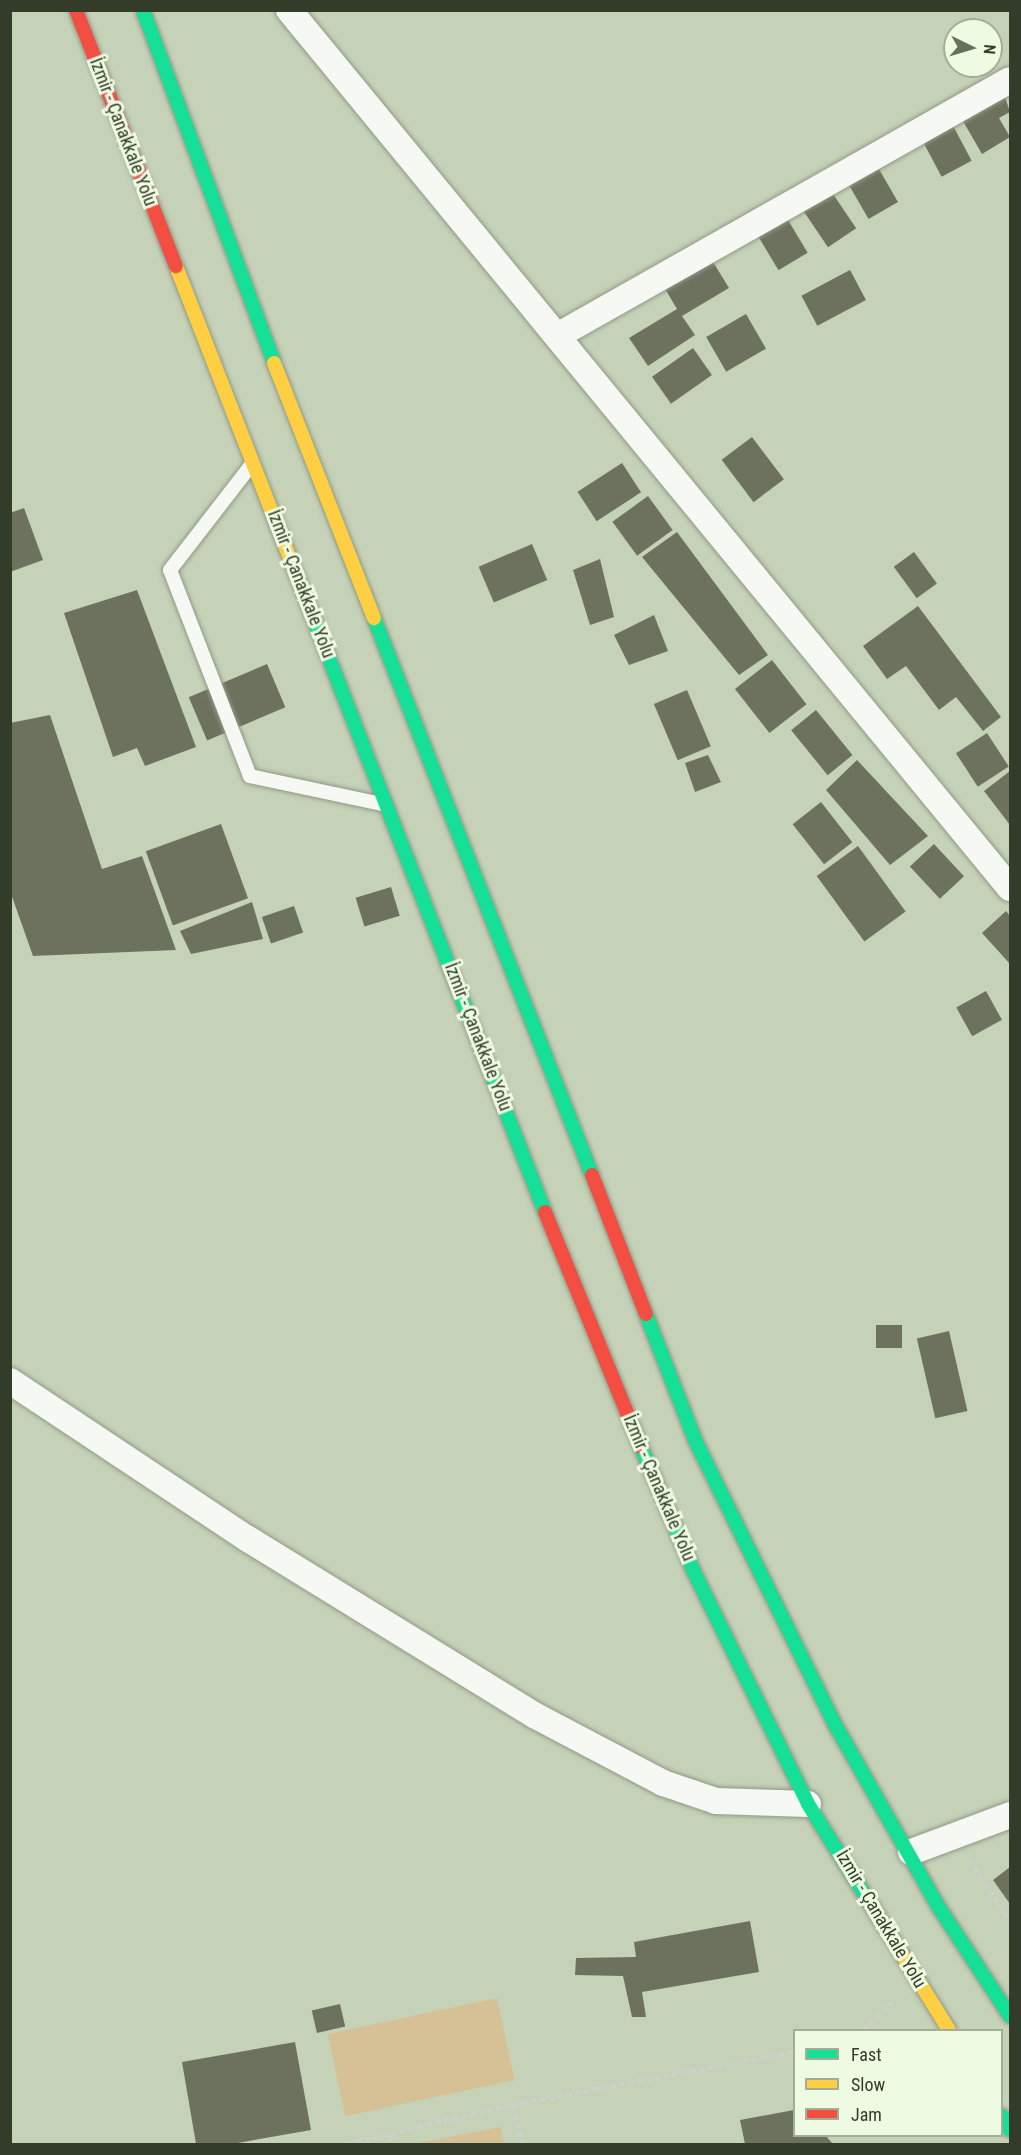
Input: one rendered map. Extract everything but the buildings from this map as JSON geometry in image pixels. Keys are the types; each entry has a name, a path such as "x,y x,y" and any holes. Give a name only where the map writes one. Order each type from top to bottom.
{"highway":[{"name":"İzmir - Çanakkale Yolu","path":"76,10 611,1375 694,1572 808,1804 948,2029"},
{"path":"142,10 244,288 696,1442 837,1728 911,1852 940,1909 1011,2016"}],"street":[{"path":"289,10 1011,888"},
{"path":"557,336 1011,80"},
{"path":"10,1381 248,1539 534,1715 663,1783 716,1801 808,1804"},
{"path":"911,1852 953,1834 1011,1815"}],"lane":[{"path":"253,462 170,570 250,776 388,806"}],"path":[{"path":"953,1834 1010,1922"},
{"path":"865,2029 893,2002"},
{"path":"347,2145 513,2105 793,2052"},
{"path":"513,2105 522,2145"},
{"path":"388,2135 391,2145"}],"shaded area":[{"path":"497,1998 514,2080 345,2116 328,2034"},
{"path":"500,2127 504,2144 415,2144"}],"traffic: fast":[{"path":"143,10 274,363"},
{"path":"293,566 545,1212"},
{"path":"374,618 592,1175"},
{"path":"646,1314 696,1442 837,1728 940,1909 1010,2016"},
{"path":"641,1447 694,1572 808,1804 903,1956"},
{"path":"1003,2118 1010,2130"}],"traffic: slow":[{"path":"176,266 293,566"},
{"path":"274,363 374,618"},
{"path":"903,1956 948,2029"}],"traffic: jam":[{"path":"76,10 176,266"},
{"path":"592,1175 646,1314"},
{"path":"545,1212 641,1447"}]}
